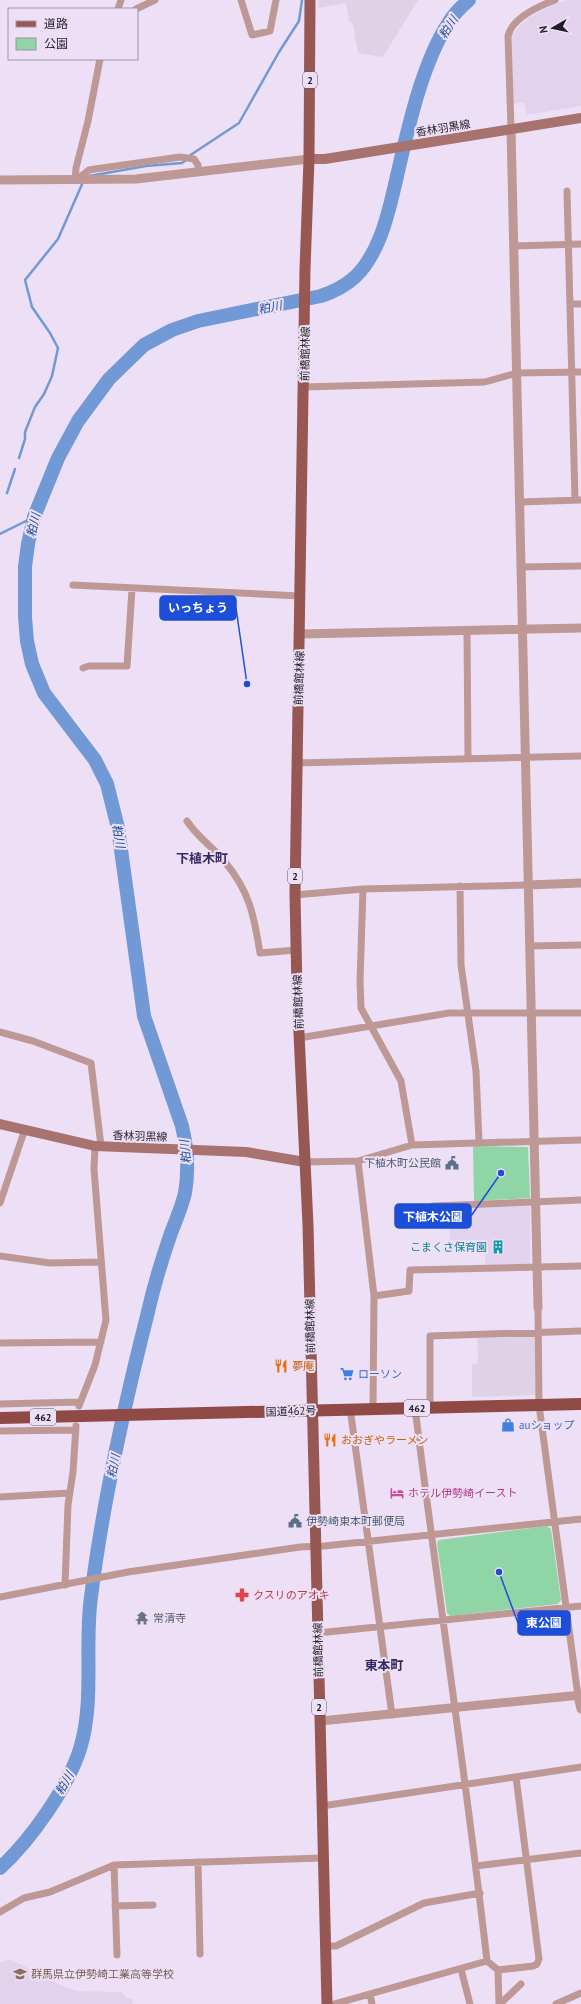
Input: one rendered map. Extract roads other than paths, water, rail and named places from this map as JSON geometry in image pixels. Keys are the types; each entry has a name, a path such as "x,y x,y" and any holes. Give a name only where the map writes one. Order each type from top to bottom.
{"highway":[{"name":"国道462号","path":"0,1418 350,1408 430,1408 581,1404"}],"main road":[{"name":"前橋館林線","path":"310,0 310,159 305,275 295,895 299,1038 305,1162 327,2004"},
{"name":"香林羽黒線","path":"310,159 368,152 581,118"},
{"name":"香林羽黒線","path":"0,1124 98,1146 248,1152 305,1162"}],"street":[{"path":"138,8 155,0"},
{"path":"241,0 252,35 270,31 276,0"},
{"path":"555,0 527,14 509,30 508,36 522,567 539,1405 581,1709"},
{"path":"75,180 76,168 88,121 100,60"},
{"path":"75,180 89,170 180,157 194,159 198,165 198,172"},
{"path":"0,180 136,179 310,159"},
{"path":"520,502 578,500 571,372 567,191"},
{"path":"514,246 581,244"},
{"path":"570,304 581,304"},
{"path":"304,387 485,382 517,373 581,372"},
{"path":"522,567 581,566"},
{"path":"73,585 300,596"},
{"path":"83,668 89,666 127,666 132,589"},
{"path":"300,634 581,628"},
{"path":"467,631 468,758"},
{"path":"297,763 581,756"},
{"path":"187,821 204,842 224,860 246,893 254,917 260,953 296,950"},
{"path":"295,895 363,889 581,884"},
{"path":"460,886 461,965 469,1012 476,1071 479,1142"},
{"path":"363,889 360,981 361,1008 401,1081 412,1145"},
{"path":"530,946 581,945"},
{"path":"299,1038 449,1013 581,1013"},
{"path":"0,1032 33,1041 91,1063 98,1146 94,1168 106,1320 95,1365 80,1404 0,1404"},
{"path":"1,1198 26,1129"},
{"path":"305,1162 358,1161 412,1145 581,1140"},
{"path":"358,1161 374,1296 373,1408"},
{"path":"433,1206 581,1200"},
{"path":"0,1256 50,1263 101,1262"},
{"path":"374,1296 409,1291 410,1270 581,1266"},
{"path":"430,1408 430,1336 581,1331"},
{"path":"0,1343 101,1342"},
{"path":"350,1408 392,1715"},
{"path":"415,1408 431,1534 456,1707 488,1961 498,1970 499,2004"},
{"path":"0,1431 75,1428 73,1472 69,1493 68,1584"},
{"path":"0,1497 69,1493"},
{"path":"0,1597 128,1572 300,1546 368,1541 581,1519"},
{"path":"318,1633 581,1606"},
{"path":"320,1721 580,1695"},
{"path":"322,1806 581,1767"},
{"path":"498,1970 533,1966 537,1964 539,1959 516,1777"},
{"path":"476,1866 581,1852"},
{"path":"0,1912 24,1898 50,1892 114,1865 323,1858"},
{"path":"198,1862 200,1954"},
{"path":"114,1865 117,1955"},
{"path":"325,1946 333,1947 341,1944 424,1903 480,1893"},
{"path":"115,1906 153,1905"},
{"path":"334,2004 488,1961"},
{"path":"461,1969 470,2004"},
{"path":"499,2004 521,1984"},
{"path":"556,2004 581,1993"},
{"path":"370,1994 372,2004"}],"waterway":[{"path":"189,156 239,123 279,52 299,21 302,0"},
{"name":"粕川","path":"0,1868 12,1857 47,1813 67,1780 80,1749 87,1712 88,1635 91,1597 108,1489 153,1292 164,1253 184,1198 187,1176 186,1151 182,1126 144,1016 118,828 107,784 95,760 44,693 32,664 27,641 25,617 25,567 34,517 58,458 78,421 109,379 144,345 172,330 198,321 321,296 334,291 347,283 363,268 376,247 385,224 415,103 430,59 449,22 458,10 469,0"},
{"path":"89,176 146,166 182,163 186,160"},
{"path":"19,458 25,439 25,432 35,407 44,394 52,376 58,348 50,333 32,307 25,280 58,239 83,182"},
{"path":"7,493 15,469"},
{"path":"0,534 34,517"}],"place":[{"name":"いっちょう","path":"247,684"},
{"name":"下植木町公民館","path":"452,1163"},
{"name":"下植木公園","path":"501,1173"},
{"name":"こまくさ保育園","path":"498,1247"},
{"name":"夢庵","path":"281,1366"},
{"name":"ローソン","path":"347,1374"},
{"name":"auショップ","path":"508,1425"},
{"name":"おおぎやラーメン","path":"330,1440"},
{"name":"ホテル伊勢崎イースト","path":"397,1493"},
{"name":"伊勢崎東本町郵便局","path":"295,1521"},
{"name":"東公園","path":"499,1572"},
{"name":"クスリのアオキ","path":"242,1595"},
{"name":"常清寺","path":"142,1618"},
{"name":"群馬県立伊勢崎工業高等学校","path":"20,1974"}],"district":[{"name":"下植木町","path":"202,858"},
{"name":"東本町","path":"384,1665"}]}
